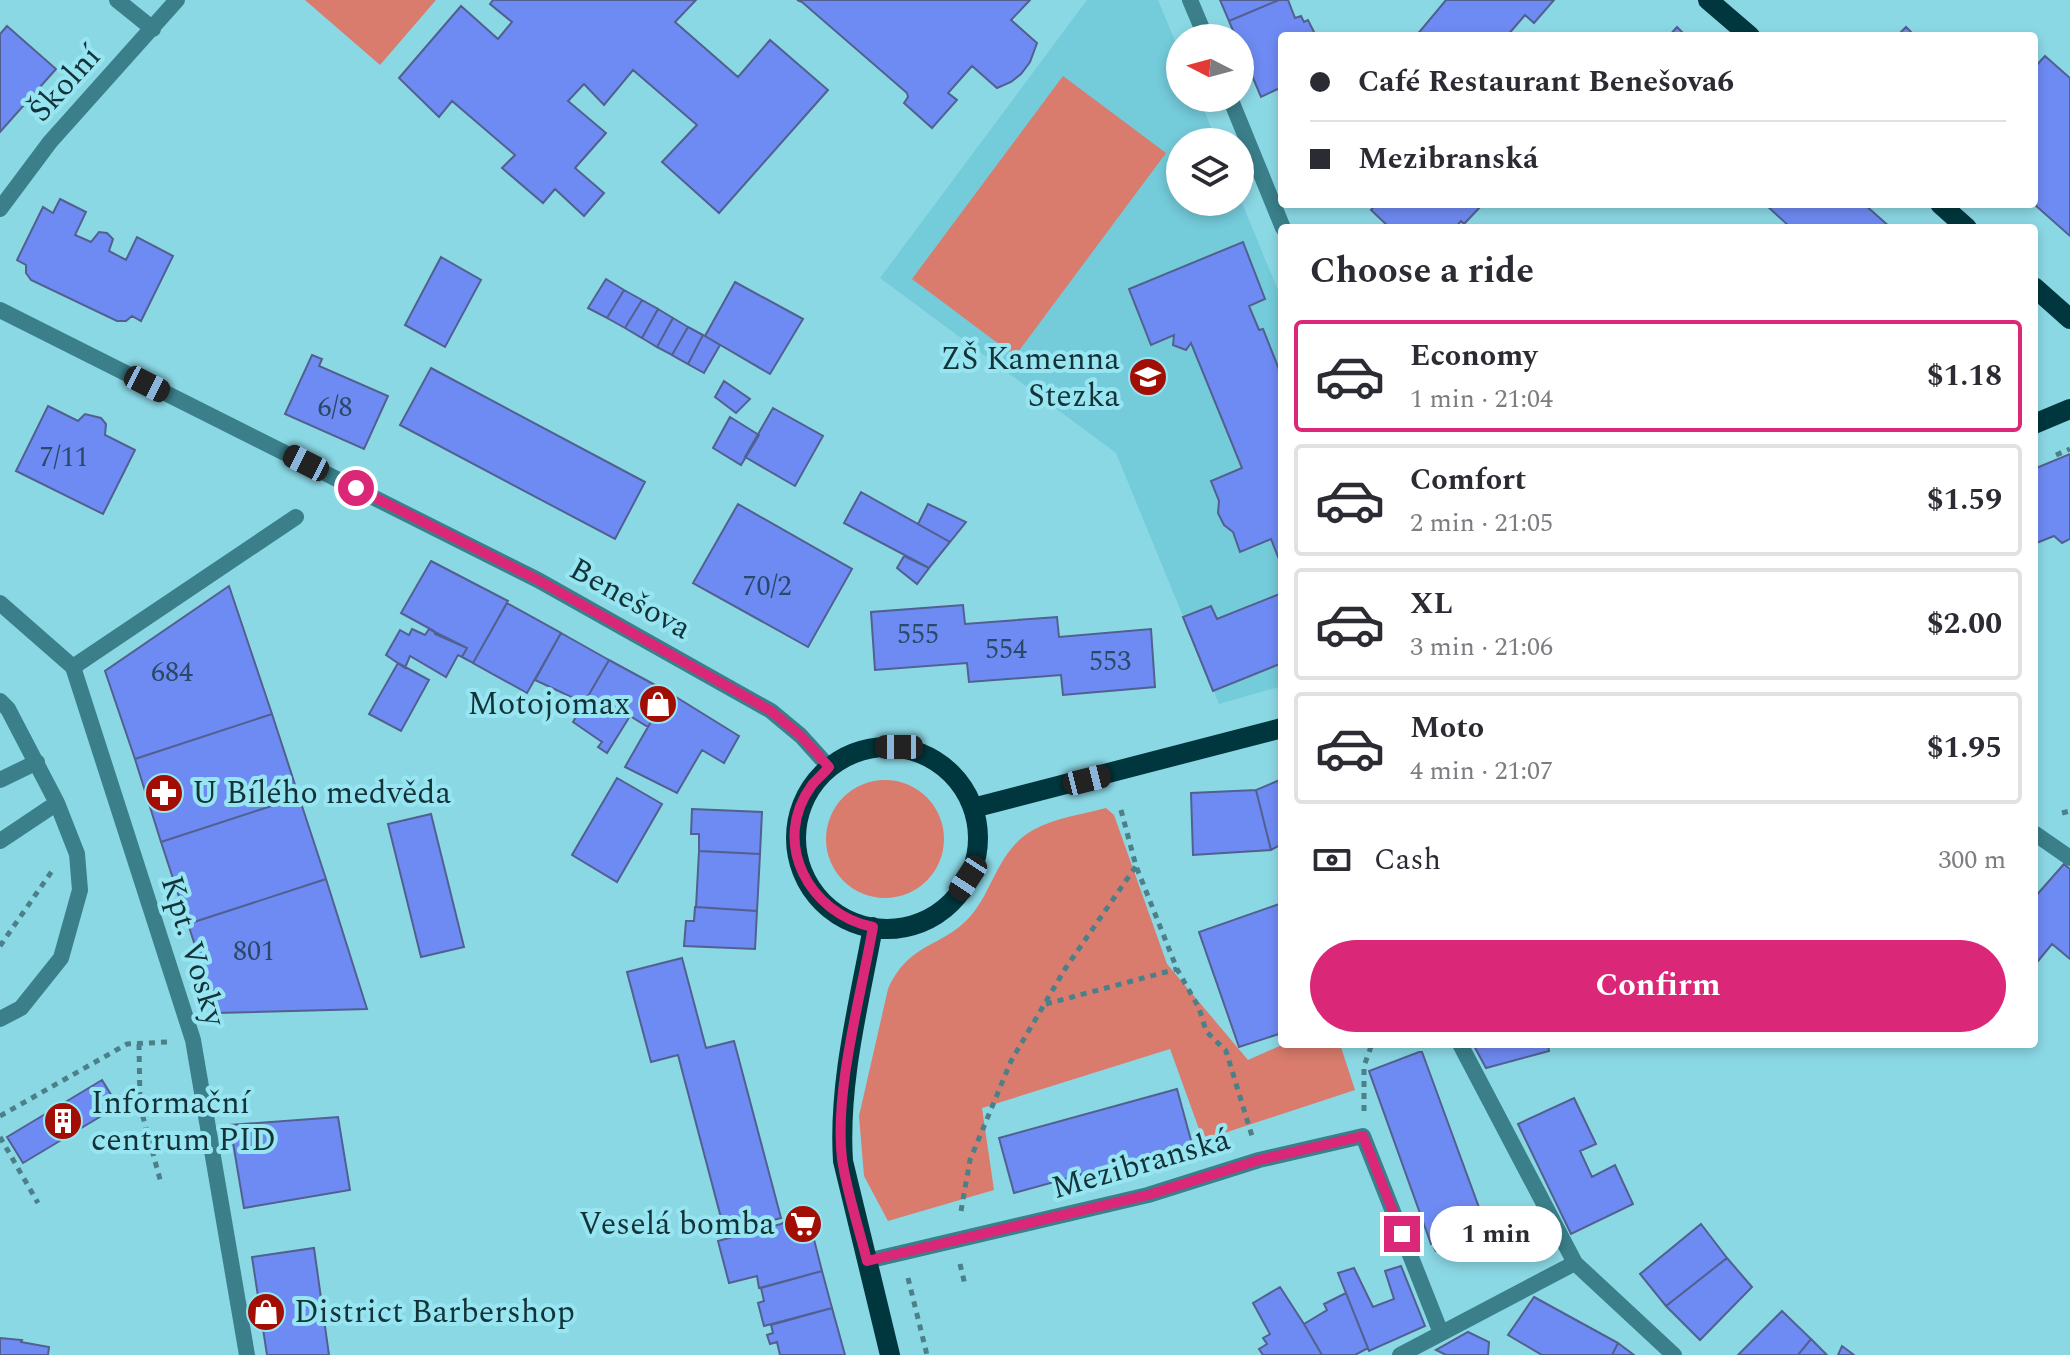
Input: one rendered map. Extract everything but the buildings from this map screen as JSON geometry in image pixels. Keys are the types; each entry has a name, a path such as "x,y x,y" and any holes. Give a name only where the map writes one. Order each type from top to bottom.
{"main road":[{"path":"1708,0 1745,32"},
{"path":"1944,208 1962,224"},
{"path":"2038,291 2070,319"},
{"path":"2038,422 2070,409"},
{"path":"973,808 1278,729"},
{"path":"875,747 899,747 923,754 945,767 962,786 973,808 978,827 976,856 968,878 955,898 937,914 916,924 892,929 845,919 824,904 801,871 796,834 800,809 811,786 829,767 850,754 875,747"},
{"path":"873,927 845,1081 841,1135 843,1161 890,1355"}],"street":[{"path":"117,0 153,29"},
{"name":"Školní","path":"0,209 50,142 177,0"},
{"path":"1190,0 1200,24"},
{"path":"1236,112 1281,224"},
{"name":"Benešova","path":"0,310 538,580 771,711 801,736 829,767"},
{"path":"0,603 73,667 296,517"},
{"name":"Kpt. Vosky","path":"73,667 193,1040 247,1355"},
{"path":"0,1019 21,1008 61,958 80,890 77,854 57,803 37,762 3,708"},
{"path":"0,780 37,762"},
{"path":"0,841 57,803"},
{"path":"2038,836 2070,858"},
{"path":"1462,1048 1575,1263 1674,1355"},
{"path":"1363,1136 1441,1333"},
{"name":"Mezibranská","path":"867,1261 1148,1195 1259,1160 1363,1136"},
{"path":"1400,1355 1575,1263"}],"path":[{"path":"2056,455 2070,449"},
{"path":"1121,810 1136,866 1177,969 1199,1008 1206,1031 1226,1051 1259,1160"},
{"path":"2062,813 2070,811"},
{"path":"965,1285 955,1242 970,1160 1011,1061 1065,969 1136,866"},
{"path":"0,946 53,870"},
{"path":"1045,1005 1177,969"},
{"path":"0,1116 127,1044 193,1040"},
{"path":"139,1044 140,1106 161,1183"},
{"path":"1363,1136 1364,1066 1371,1048"},
{"path":"0,1137 38,1203"},
{"path":"1412,1258 1546,1208"},
{"path":"903,1253 927,1355"}],"shaded area":[{"path":"305,0 436,0 380,65"},
{"name":"ZŠ Kamenna Stezka","path":"1087,0 1158,0 1168,24 1166,112 1205,112 1211,128 1166,128 1166,216 1247,216 1278,290 1278,687 1219,704 1116,453 880,278"},
{"path":"1063,76 1166,153 1015,356 912,279"},
{"path":"885,780 907,785 927,797 939,817 944,839 939,861 927,881 907,893 885,898 863,893 843,881 831,861 826,839 831,817 843,797 863,785"},
{"path":"1106,808 1114,815 1167,964 1248,1060 1278,1047 1341,1048 1355,1090 1203,1140 1170,1049 982,1108 994,1190 888,1221 864,1176 859,1116 888,989 897,973 917,952 951,933 973,913 1015,844 1033,830"}],"place":[{"name":"ZŠ Kamenna Stezka","path":"1148,377"},
{"name":"Motojomax","path":"658,704"},
{"name":"U Bílého medvěda","path":"164,793"},
{"name":"Informační centrum PID","path":"63,1121"},
{"name":"Veselá bomba","path":"803,1224"},
{"name":"District Barbershop","path":"266,1312"}],"route":[{"path":"356,488 538,580 736,690 786,723 829,767 811,786 800,809 796,834 801,871 824,904 845,919 873,927 845,1081 841,1135 843,1161 867,1261 1148,1195 1259,1160 1363,1136 1402,1234"}]}
